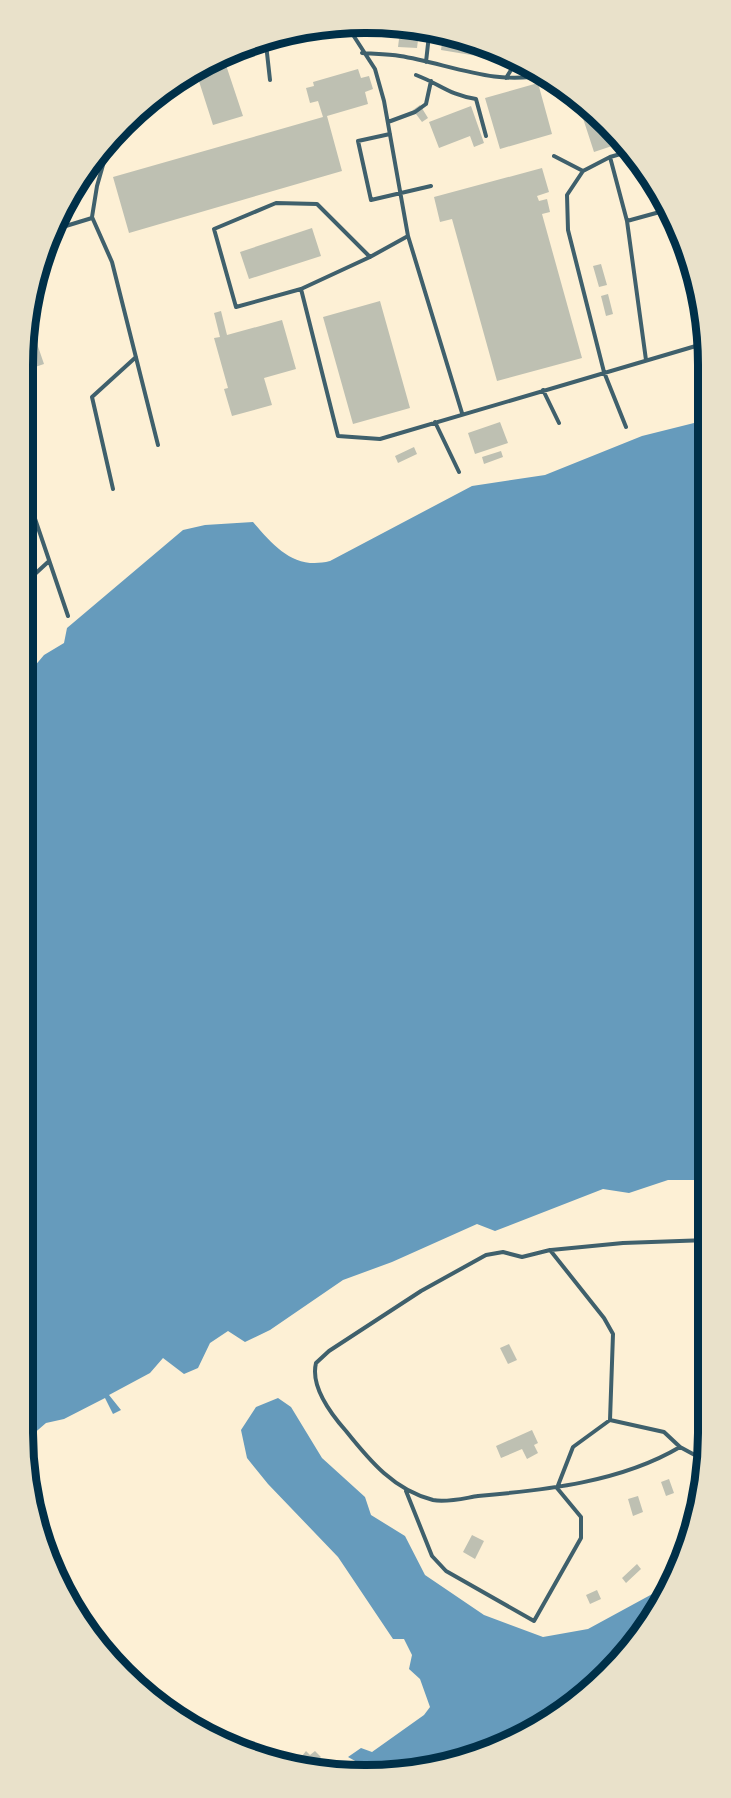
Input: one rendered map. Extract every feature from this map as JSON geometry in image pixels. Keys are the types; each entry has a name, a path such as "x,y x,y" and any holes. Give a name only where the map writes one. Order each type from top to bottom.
{"lane":[{"path":"351,34 362,54 375,69 388,122 408,236 462,413"},
{"path":"426,62 428,39"},
{"path":"266,48 270,80"},
{"path":"362,54 426,62 507,78 532,78"},
{"path":"507,78 510,66"},
{"path":"416,75 431,81 455,96 476,99 486,136"},
{"path":"388,122 415,112 426,104 431,81"},
{"path":"390,134 358,141 371,200 431,186"},
{"path":"621,154 583,171 567,195 568,230 604,372 626,427"},
{"path":"554,156 583,171"},
{"path":"610,157 627,221 646,360"},
{"path":"104,160 92,217 112,262 158,445"},
{"path":"370,257 316,204 276,203 214,228 236,307 301,289 370,257 408,236"},
{"path":"627,221 660,212"},
{"path":"63,227 92,217"},
{"path":"301,289 338,436 380,439 697,346"},
{"path":"113,489 92,397 136,357"},
{"path":"543,390 559,423"},
{"path":"435,422 459,472"},
{"path":"33,514 48,562 69,616"},
{"path":"33,575 48,562"},
{"path":"680,1447 661,1458 557,1488 435,1501 405,1490 377,1469 339,1424 319,1391 314,1371 320,1357 421,1291 486,1255 503,1252 522,1257 550,1250 623,1243 698,1240"},
{"path":"550,1250 604,1318 613,1334 610,1420"},
{"path":"557,1488 573,1447 610,1420 664,1432 680,1447 697,1456"},
{"path":"405,1490 432,1556 446,1571 534,1622 581,1538 581,1517 557,1488"}],"water":[{"path":"698,422 698,1180 668,1180 629,1193 603,1189 495,1231 477,1224 392,1262 343,1280 270,1330 245,1342 228,1331 210,1343 198,1368 184,1374 163,1358 150,1373 109,1395 121,1410 113,1414 105,1398 64,1419 46,1423 33,1434 33,668 44,655 64,643 67,628 183,530 205,525 253,522 286,554 306,562 330,561 472,486 545,475 642,436"},
{"path":"278,1398 291,1407 322,1458 365,1497 371,1515 405,1536 425,1575 484,1615 543,1637 588,1629 658,1591 629,1635 601,1668 550,1709 513,1731 452,1754 430,1759 357,1765 357,1762 348,1757 361,1748 372,1752 424,1715 430,1707 420,1679 409,1669 412,1655 404,1639 393,1639 338,1557 268,1484 247,1458 241,1430 256,1407"}],"building":[{"path":"399,39 418,40 417,48 398,47"},
{"path":"442,42 489,58 441,50"},
{"path":"226,64 243,116 213,125 198,79"},
{"path":"358,69 361,78 369,76 373,89 365,92 368,104 327,116 342,171 129,233 113,177 323,117 318,101 310,103 306,88 314,86 313,82"},
{"path":"538,83 552,134 500,149 485,98"},
{"path":"420,105 428,118 422,122 413,110"},
{"path":"471,106 484,143 474,147 470,136 439,148 429,122"},
{"path":"581,113 614,145 594,152"},
{"path":"542,168 549,192 537,196 539,201 547,199 550,212 542,214 582,358 497,381 452,219 440,222 434,197"},
{"path":"312,228 321,256 249,279 240,252"},
{"path":"601,264 607,285 599,287 593,266"},
{"path":"608,294 613,314 606,316 601,296"},
{"path":"380,301 410,408 353,424 323,317"},
{"path":"221,311 227,335 282,320 296,369 264,378 272,405 232,416 224,389 228,388 214,338 220,337 214,313"},
{"path":"35,337 44,364 33,368"},
{"path":"500,422 508,443 475,454 468,433"},
{"path":"414,447 417,454 398,463 395,456"},
{"path":"501,451 503,457 484,464 482,457"},
{"path":"509,1344 517,1360 508,1364 500,1348"},
{"path":"532,1430 538,1443 534,1445 538,1453 527,1459 522,1449 501,1458 496,1446"},
{"path":"669,1479 674,1493 666,1496 661,1482"},
{"path":"638,1496 643,1512 633,1516 628,1499"},
{"path":"472,1535 484,1541 475,1559 463,1552"},
{"path":"637,1564 641,1569 626,1583 622,1578"},
{"path":"597,1590 601,1599 590,1604 586,1595"},
{"path":"306,1751 310,1755 315,1751 321,1757 317,1761 305,1760 302,1756"}]}
